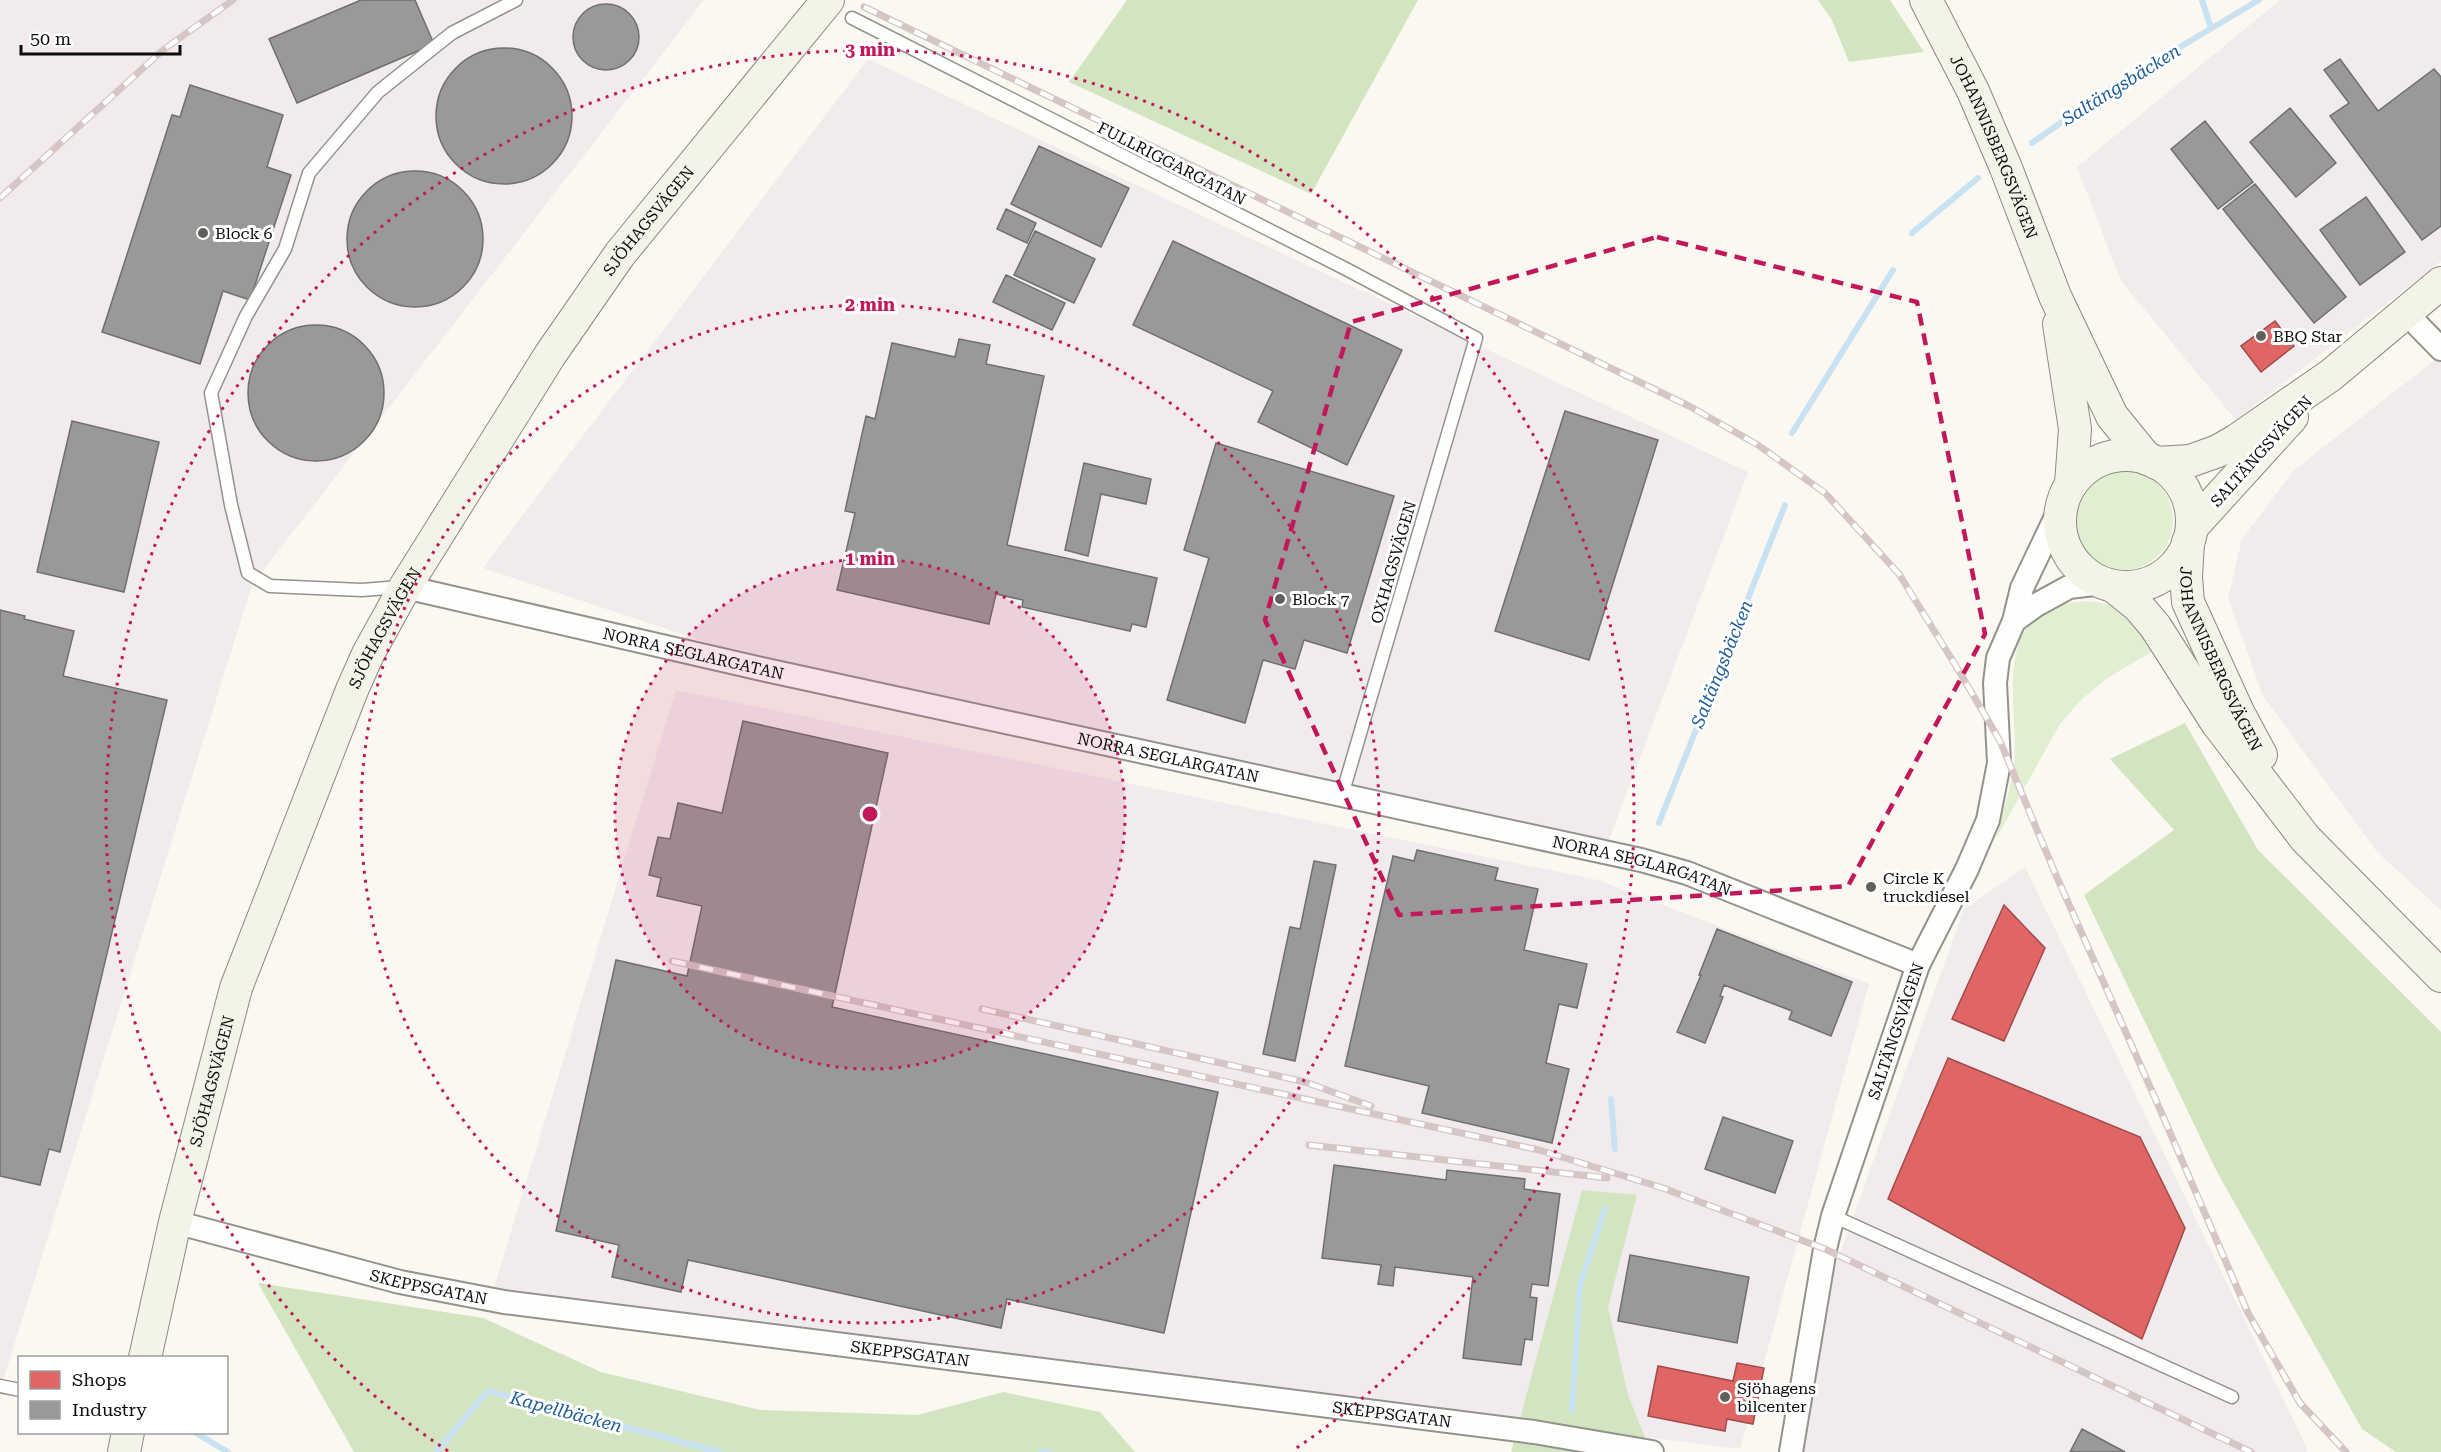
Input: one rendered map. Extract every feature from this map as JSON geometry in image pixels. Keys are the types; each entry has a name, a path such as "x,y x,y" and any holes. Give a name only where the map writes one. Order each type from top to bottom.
{"main road":[{"name":"JOHANNISBERGSVÄGEN","path":"1926,0 1977,102 2006,168 2055,296 2112,416 2152,461"},
{"name":"SJÖHAGSVÄGEN","path":"145,1356 175,1222 236,988 368,654 405,587 550,355 620,254 840,9"},
{"name":"SALTÄNGSVÄGEN","path":"2152,461 2190,461 2218,451 2331,375 2441,283"},
{"name":"JOHANNISBERGSVÄGEN","path":"2055,296 2075,429 2067,492"},
{"name":"SALTÄNGSVÄGEN","path":"2190,533 2331,375"},
{"path":"2128,455 2152,461 2172,474 2186,494 2190,533 2182,557 2163,576 2153,582 2130,587 2108,584 2078,567 2066,550 2060,527 2067,492 2087,468 2108,458 2128,455"},
{"name":"JOHANNISBERGSVÄGEN","path":"2190,533 2186,577 2188,602 2238,712 2305,838"},
{"name":"JOHANNISBERGSVÄGEN","path":"2108,584 2138,606 2155,626 2217,723 2305,838 2441,976"},
{"path":"124,1452 128,1434"}],"street":[{"path":"2405,312 2441,349"},
{"name":"SALTÄNGSVÄGEN","path":"1791,1452 1825,1249 1833,1216 1918,965 1967,869 1988,820 1999,764 1995,682 1998,657 2014,621 2022,588 2067,492"},
{"path":"2014,621 2036,605 2069,587 2108,584"},
{"name":"NORRA SEGLARGATAN","path":"405,587 755,668 1641,860 1686,873 1918,965"},
{"name":"SKEPPSGATAN","path":"175,1222 400,1282 504,1302 1534,1432 1652,1452"}],"lane":[{"path":"405,587 362,590 270,586 248,573 231,505 212,393 246,316 285,249 309,173 378,93 452,33 516,0"},
{"name":"FULLRIGGARGATAN","path":"840,9 1476,338"},
{"name":"OXHAGSVÄGEN","path":"1342,795 1476,338"},
{"path":"1833,1216 2232,1398"},
{"path":"0,1386 18,1390"}],"highlighted area":[{"path":"1657,237 1917,302 1985,634 1848,886 1399,915 1265,620 1351,322"}],"shaded area":[{"path":"0,0 704,0 252,585 0,1390"},
{"path":"2280,0 2441,0 2441,261 2236,420 2121,281 2077,167"},
{"path":"868,59 1748,472 1607,845 757,659 483,568"},
{"path":"2441,355 2441,910 2377,852 2263,696 2228,598 2242,539 2293,471"},
{"path":"676,690 1598,880 1869,984 1740,1449 492,1294"},
{"path":"2025,867 2307,1448 2306,1452 1793,1452 1832,1275 1964,909"}],"green space":[{"path":"1127,0 1418,0 1311,194 1069,82"},
{"path":"1818,0 1890,0 1924,52 1849,62 1832,20"},
{"path":"2123,470 2142,473 2159,484 2170,501 2173,520 2170,539 2159,556 2142,567 2123,570 2104,567 2087,556 2076,539 2073,520 2076,501 2087,484 2104,473"},
{"path":"2087,601 2111,606 2128,615 2155,650 2109,677 2082,699 2060,724 1996,839 2009,792 2014,763 2013,673 2017,651 2025,632 2038,616 2060,605"},
{"path":"2185,723 2258,850 2441,1032 2441,1452 2396,1452 2362,1429 2216,1170 2084,895 2174,830 2110,759"},
{"path":"1582,1190 1637,1195 1608,1307 1628,1395 1651,1452 1511,1452"},
{"path":"258,1283 483,1318 601,1372 760,1410 918,1415 1003,1392 1100,1412 1135,1452 354,1452"}],"building: Shops":[{"path":"2275,321 2294,346 2261,372 2241,346"},
{"path":"2004,905 2045,948 2004,1041 1952,1019"},
{"path":"1948,1058 2140,1137 2185,1228 2142,1339 1888,1199"},
{"path":"1737,1363 1764,1368 1753,1424 1727,1419 1725,1431 1648,1416 1658,1366 1733,1381"}],"building: Industry":[{"path":"361,0 415,0 434,44 297,103 269,39"},
{"path":"599,4 613,4 625,9 634,18 639,37 637,50 630,61 613,70 599,70 587,65 578,56 573,44 573,30 578,18 587,9"},
{"path":"504,48 530,53 542,59 552,68 561,78 567,90 572,116 567,142 561,154 552,164 542,173 530,179 504,184 478,179 466,173 456,164 447,154 441,142 436,116 441,90 447,78 456,68 466,59 478,53"},
{"path":"2340,59 2378,111 2434,69 2441,77 2441,226 2422,240 2330,116 2349,103 2324,70"},
{"name":"Block 6","path":"190,85 283,115 267,167 291,175 250,300 223,291 200,364 102,332 172,115 180,117"},
{"path":"2290,108 2336,163 2296,197 2250,142"},
{"path":"2205,121 2253,182 2218,209 2171,149"},
{"path":"1039,146 1129,188 1101,247 1011,204"},
{"path":"415,171 441,176 453,182 463,191 472,201 478,213 483,239 478,265 472,277 463,287 453,296 441,302 415,307 389,302 377,296 367,287 358,277 352,265 347,239 352,213 358,201 367,191 377,182 389,176"},
{"path":"2255,184 2346,297 2314,323 2223,209"},
{"path":"2366,197 2405,252 2360,285 2320,230"},
{"path":"1006,209 1036,223 1027,243 997,229"},
{"path":"1035,231 1095,259 1074,303 1014,275"},
{"path":"1173,241 1402,350 1347,465 1258,422 1273,391 1133,325"},
{"path":"1006,275 1065,303 1052,330 993,302"},
{"path":"316,325 342,330 354,336 364,345 373,355 379,367 384,393 379,419 373,431 364,441 354,450 342,456 316,461 290,456 278,450 268,441 259,431 253,419 248,393 253,367 259,355 268,345 278,336 290,330"},
{"path":"959,339 990,345 986,364 1044,376 1007,545 1157,578 1146,627 1132,624 1130,631 1022,607 1023,600 996,594 989,624 837,590 855,513 845,511 866,416 875,419 892,343 955,357"},
{"path":"1565,411 1658,440 1589,660 1495,631"},
{"path":"72,421 159,442 124,592 37,572"},
{"name":"Block 7","path":"1216,443 1394,496 1347,653 1304,640 1295,669 1263,660 1245,723 1167,700 1209,558 1184,550"},
{"path":"1084,463 1151,479 1146,504 1101,494 1088,556 1065,550"},
{"path":"0,610 25,616 24,619 74,631 63,676 167,700 60,1152 49,1149 40,1185 0,1176"},
{"path":"743,721 888,753 832,1007 1218,1092 1164,1333 1007,1299 1001,1328 688,1260 681,1292 612,1277 619,1245 556,1231 616,960 687,976 702,906 657,896 661,878 649,875 658,837 670,839 678,803 722,813"},
{"path":"1417,850 1498,868 1495,880 1538,889 1524,950 1587,964 1577,1008 1559,1004 1546,1063 1569,1069 1552,1143 1422,1113 1429,1086 1345,1066 1393,856 1414,861"},
{"path":"1314,861 1336,865 1295,1061 1263,1054 1290,927 1300,929"},
{"path":"1717,929 1852,982 1831,1036 1789,1019 1792,1011 1724,985 1720,996 1723,997 1705,1043 1677,1032"},
{"path":"1723,1117 1793,1141 1775,1193 1705,1169"},
{"path":"1334,1165 1446,1180 1447,1170 1525,1179 1524,1189 1560,1194 1548,1286 1532,1284 1530,1297 1537,1298 1532,1340 1525,1339 1521,1365 1463,1358 1473,1277 1395,1267 1393,1286 1378,1284 1381,1265 1322,1258"},
{"path":"1630,1255 1749,1277 1737,1343 1618,1321"},
{"path":"2082,1429 2125,1452 2070,1452"}],"waterway":[{"name":"Saltängsbäcken","path":"2202,0 2211,28"},
{"name":"Saltängsbäcken","path":"2032,143 2106,91 2259,0"},
{"name":"Saltängsbäcken","path":"1912,233 1978,178"},
{"name":"Saltängsbäcken","path":"1792,433 1893,270"},
{"name":"Saltängsbäcken","path":"1659,823 1785,505"},
{"name":"Saltängsbäcken","path":"1611,1099 1615,1149"},
{"name":"Saltängsbäcken","path":"1572,1410 1580,1285 1605,1209"},
{"name":"Kapellbäcken","path":"436,1452 488,1391 720,1452"},
{"name":"Kapellbäcken","path":"198,1434 228,1452"},
{"name":"Kapellbäcken","path":"1041,1452 1048,1452"}],"railway":[{"path":"0,198 163,50 233,0"},
{"path":"864,7 1689,406 1758,445 1825,493 1899,574 2000,741 2055,873 2248,1313 2300,1403 2346,1452"},
{"path":"672,961 1539,1150 1663,1188 1825,1249 2251,1452"},
{"path":"982,1009 1305,1082 1371,1106"},
{"path":"1309,1145 1607,1178"}],"place":[{"name":"Block 6","path":"203,233"},
{"name":"BBQ Star","path":"2261,336"},
{"name":"Block 7","path":"1280,599"},
{"name":"Circle K truckdiesel","path":"1871,887"},
{"name":"Sjöhagens bilcenter","path":"1725,1397"}]}
